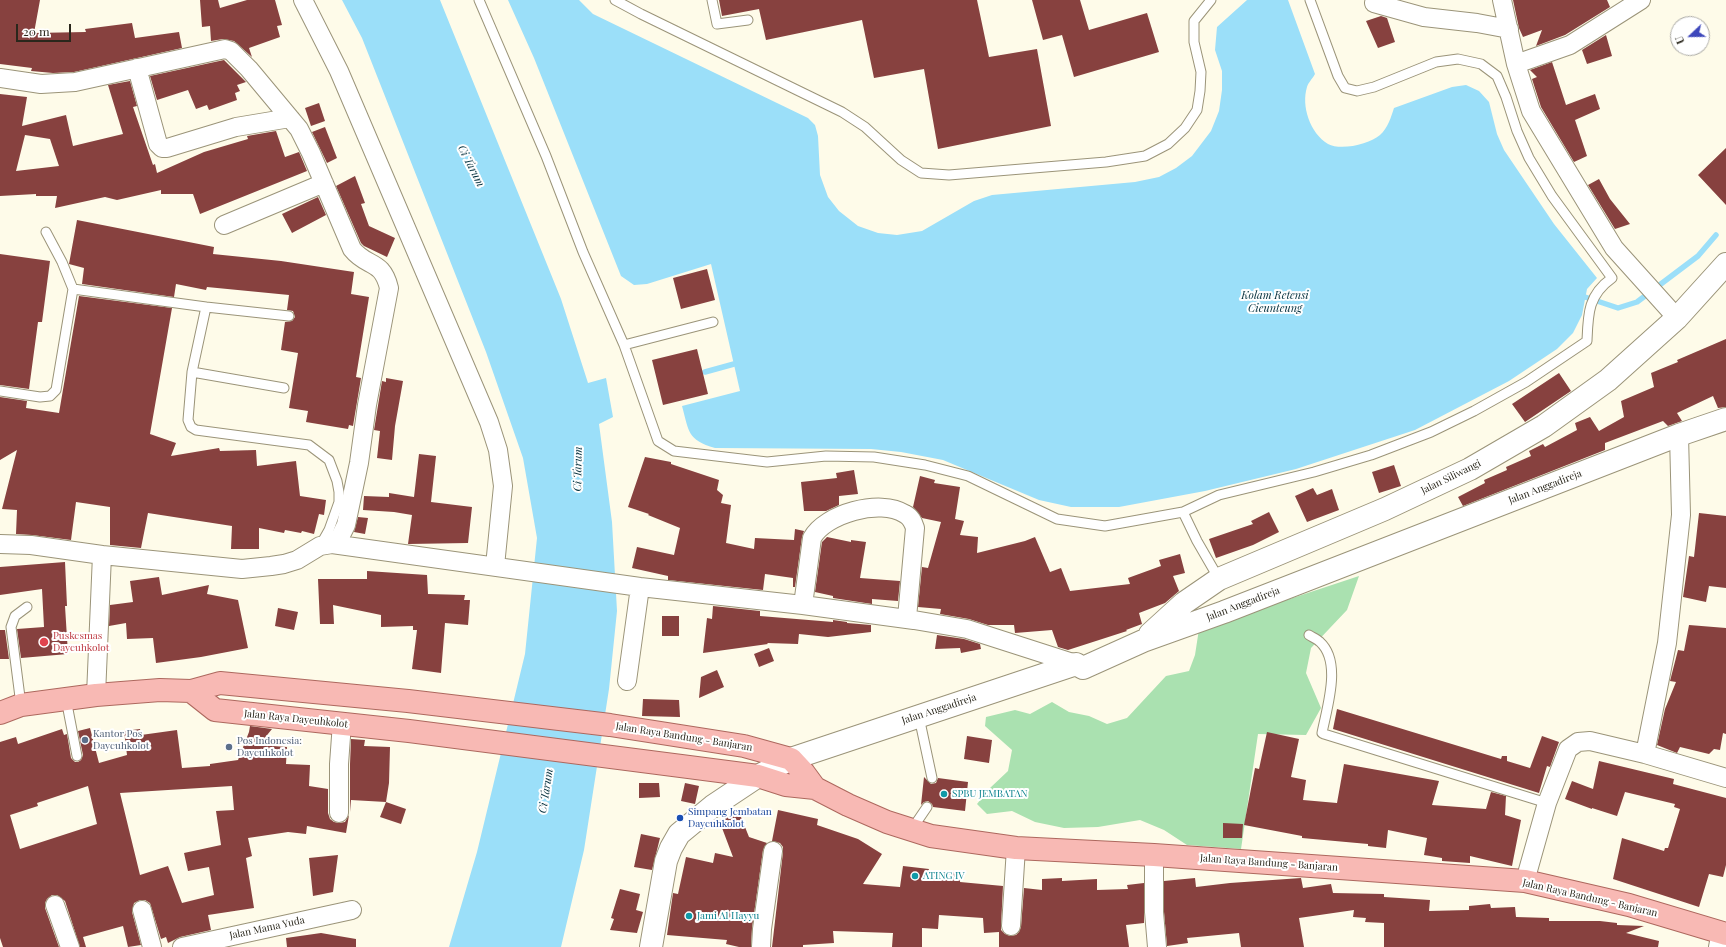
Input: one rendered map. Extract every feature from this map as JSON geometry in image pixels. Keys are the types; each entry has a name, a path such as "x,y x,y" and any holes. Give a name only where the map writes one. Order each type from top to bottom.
{"main road":[{"name":"Jalan Siliwangi","path":"1143,641 1184,603 1219,579 1385,509 1477,465 1544,426 1608,380 1677,318 1726,264"},
{"name":"Jalan Anggadireja","path":"651,947 666,861 670,848 679,834 713,806 758,776 791,760 918,716 1076,664 1083,668 1143,641 1224,612 1680,435 1726,419"},
{"name":"Jalan Raya Bandung - Banjaran","path":"191,690 220,683 408,700 610,725 744,746 791,760 804,773 815,788"},
{"path":"0,712 21,706 96,695 160,690 191,690"},
{"name":"Jalan Raya Dayeuhkolot","path":"191,690 215,710 409,731 603,756"},
{"name":"Jalan Raya Bandung - Banjaran","path":"603,756 758,776 786,785 815,788 867,814 911,831 931,836 1016,848 1154,855 1525,882 1629,905 1722,938"}],"street":[{"path":"303,0 339,71 489,422 498,450 503,486 504,568"},
{"path":"1502,0 1516,64 1531,111 1614,248 1677,318"},
{"path":"1516,64 1570,45 1641,0"},
{"path":"1374,2 1424,17 1477,23 1509,29"},
{"path":"0,78 41,84 75,82 225,50 231,51 264,86 299,129 352,249 359,257 380,268 386,277 389,288 367,405 359,463 346,525 340,537 297,560 271,566 242,568 102,555 31,545 0,544"},
{"path":"137,68 158,144 162,148 167,148 236,127 290,118"},
{"path":"224,225 324,183"},
{"path":"1645,754 1668,643 1681,514 1680,435"},
{"path":"803,605 812,538 816,531 822,525 862,509 886,509 904,513 912,520 915,528 907,618"},
{"path":"326,545 640,587 907,618 967,629 1076,664"},
{"path":"96,695 102,555"},
{"path":"627,681 640,587"},
{"path":"339,813 339,764 342,724"},
{"path":"1525,882 1547,803 1568,749 1578,742 1590,741 1645,754 1726,778"},
{"path":"1011,926 1016,848"},
{"path":"761,947 762,929 773,851"},
{"path":"1154,855 1154,912 1157,947"},
{"path":"55,905 70,947"},
{"path":"142,910 152,947"},
{"name":"Jalan Mama Yuda","path":"182,947 352,910"}],"lane":[{"path":"479,0 546,156 583,252 624,345 658,441 674,452 767,462 826,456 874,457 925,465 968,476 1057,519 1105,526 1183,512 1219,495 1314,472 1371,455 1431,432 1474,411 1526,382 1587,341 1588,314 1594,297 1602,285 1612,278 1552,196 1529,158 1517,131 1506,97 1497,76 1481,64 1458,59 1436,62 1374,87 1357,91 1345,88 1338,76 1310,0"},
{"path":"615,0 842,112 865,127 901,160 921,173 950,175 1106,162 1145,156 1168,144 1185,128 1197,110 1201,72 1194,42 1194,21 1211,0"},
{"path":"712,0 717,24 748,20"},
{"path":"0,391 40,397 50,396 56,390 73,289 62,262 46,232"},
{"path":"73,289 206,307 289,316"},
{"path":"206,307 192,372 188,420 191,426 196,430 309,445 329,460 337,481 339,492 338,502 326,545"},
{"path":"624,345 713,322"},
{"path":"192,372 284,388"},
{"path":"1183,512 1196,541 1219,579"},
{"path":"21,706 11,627 16,616 27,607"},
{"path":"1309,635 1320,642 1328,654 1333,674 1322,732 1324,734 1547,803"},
{"path":"66,699 77,756"},
{"path":"918,716 932,778"},
{"path":"911,831 928,807"}],"green space":[{"path":"1359,576 1347,610 1311,648 1306,673 1321,708 1306,735 1258,734 1241,849 1187,845 1164,830 1140,820 1098,827 1064,828 1035,822 1012,811 987,814 977,804 990,788 1008,771 1012,750 985,726 986,717 1015,710 1030,714 1052,702 1069,712 1089,716 1107,724 1127,718 1166,676 1189,671 1195,655 1199,629"}],"water":[{"name":"Ci Tarum","path":"342,0 440,0 561,299 588,383 606,378 613,417 599,424 612,522 617,611 609,689 584,850 561,947 449,947 477,852 525,654 537,538 523,458 486,352 362,38"},
{"name":"Kolam Retensi Cieunteung","path":"508,0 579,0 593,14 808,118 815,125 818,136 820,175 828,197 839,211 858,226 878,233 897,235 922,231 974,201 992,195 1135,182 1159,177 1176,168 1192,156 1211,131 1219,111 1222,90 1222,71 1215,50 1217,27 1247,0 1288,0 1315,74 1308,84 1305,94 1306,110 1312,126 1322,139 1328,144 1340,147 1363,144 1383,132 1389,122 1394,108 1452,87 1466,85 1479,91 1489,102 1497,134 1504,150 1554,224 1597,278 1587,289 1582,315 1573,333 1557,349 1509,381 1415,430 1296,469 1205,491 1119,507 1071,507 1039,500 943,460 901,452 871,449 715,448 699,442 694,438 688,428 682,406 740,391 711,264 647,284 634,285 621,276 534,58"}],"building":[{"path":"0,0 40,0 34,33 86,32 85,29 132,23 135,38 179,32 182,48 74,72 53,73 31,71 32,68 0,64"},
{"path":"200,0 218,0 220,8 247,0 275,0 282,25 277,26 280,37 249,48 252,57 234,41 223,39 211,41 210,26 202,27"},
{"path":"719,0 977,0 989,57 1037,49 1051,126 938,149 924,69 874,78 862,20 766,40 759,9 722,16"},
{"path":"1032,0 1080,0 1089,30 1147,13 1159,52 1074,77 1062,35 1043,40"},
{"path":"1513,0 1607,0 1610,7 1565,35 1536,46 1542,30 1523,37 1519,28"},
{"path":"1381,16 1387,18 1395,42 1378,48 1366,21"},
{"path":"1606,35 1612,56 1587,64 1582,50"},
{"path":"224,60 246,82 237,85 240,91 235,93 237,100 209,110 207,105 196,109 188,90 157,100 150,76"},
{"path":"1552,62 1566,105 1595,94 1600,109 1575,120 1587,156 1574,162 1541,107 1532,79 1537,77 1530,70"},
{"path":"130,81 137,106 133,107 157,173 204,152 248,139 247,136 276,131 285,157 299,152 307,171 200,214 193,194 161,194 161,190 117,200 105,197 55,208 57,196 36,196 36,194 0,196 0,94 27,97 22,126 66,115 73,146 123,134 108,85","holes":["25,135 50,139 59,166 16,171"]},
{"path":"319,103 325,121 311,126 305,108"},
{"path":"325,127 337,158 327,163 312,132"},
{"path":"1726,148 1726,205 1698,175"},
{"path":"355,176 365,203 361,204 369,226 395,238 387,257 364,246 361,243 336,186"},
{"path":"1599,179 1610,199 1630,224 1615,229 1588,185"},
{"path":"318,197 326,215 292,233 282,214"},
{"path":"77,220 214,247 213,254 281,261 354,272 351,294 369,297 356,377 361,378 353,426 349,425 348,429 306,422 308,411 289,408 298,353 281,350 285,322 292,321 295,317 293,311 287,310 289,295 207,287 206,290 176,284 174,297 82,284 84,268 69,264"},
{"path":"0,254 50,261 42,322 38,322 29,389 0,385"},
{"path":"707,269 715,300 681,309 673,278"},
{"path":"79,296 172,308 150,434 176,443 171,456 219,448 220,451 256,450 257,466 296,461 300,496 326,500 324,515 319,514 314,534 302,531 301,533 285,530 284,533 259,528 259,549 231,549 232,526 148,513 141,548 110,545 110,507 76,502 71,540 16,534 17,510 2,509 17,450 0,460 0,397 27,401 26,408 59,413"},
{"path":"1726,339 1726,407 1718,408 1713,396 1677,413 1682,421 1668,426 1663,421 1605,443 1605,450 1463,506 1458,497 1485,483 1484,480 1507,470 1506,467 1531,456 1529,451 1543,444 1545,447 1577,430 1575,423 1590,417 1599,431 1624,417 1621,401 1654,387 1651,373"},
{"path":"697,349 708,394 663,405 652,360"},
{"path":"1559,373 1571,391 1525,422 1512,404"},
{"path":"386,378 403,381 395,426 392,460 377,458 380,431 374,430 382,381 386,382"},
{"path":"419,454 436,456 431,502 472,507 468,543 408,544 412,515 363,510 364,496 389,497 389,493 414,497"},
{"path":"645,457 671,462 671,464 719,480 717,490 723,495 721,503 731,505 726,543 754,549 755,538 794,540 795,529 804,531 795,587 793,587 793,578 765,574 763,590 668,580 668,576 632,568 637,547 674,555 680,528 648,515 649,514 628,507"},
{"path":"1394,465 1401,486 1379,493 1372,472"},
{"path":"854,470 858,494 839,496 839,505 826,511 804,511 801,482 837,478 836,473"},
{"path":"920,476 935,480 934,483 960,487 955,519 964,521 960,535 978,537 977,553 1035,537 1050,572 1061,568 1070,591 1130,584 1128,578 1161,566 1159,560 1180,554 1185,573 1173,576 1179,591 1165,603 1139,613 1142,624 1126,630 1127,631 1068,650 1058,647 1052,630 1015,633 1014,625 988,625 969,619 940,614 941,609 918,607 922,567 928,568 941,522 922,518 913,507"},
{"path":"1313,488 1317,495 1332,489 1339,510 1307,522 1295,496"},
{"path":"1269,512 1279,532 1253,545 1216,558 1209,539 1253,524 1251,521"},
{"path":"1699,513 1726,516 1726,588 1709,586 1706,602 1683,597 1689,556 1694,557"},
{"path":"358,517 368,518 365,534 354,532"},
{"path":"827,537 851,542 851,540 866,542 860,578 900,581 898,601 872,599 872,604 833,598 833,596 815,592 822,542"},
{"path":"65,562 67,606 65,606 68,654 21,658 17,629 44,627 42,589 0,595 0,567"},
{"path":"367,571 427,575 428,594 465,595 464,600 470,600 468,625 445,623 441,673 412,669 417,630 413,630 413,626 381,627 381,615 333,605 334,624 320,624 318,579 367,579"},
{"path":"159,577 162,595 209,585 207,594 238,600 248,648 201,657 156,663 153,638 127,639 126,623 109,626 110,605 133,602 130,581"},
{"path":"713,606 760,611 760,616 833,622 833,620 871,625 871,632 828,637 799,634 798,644 767,643 768,644 703,653 707,618 712,619"},
{"path":"278,608 298,612 294,630 275,626"},
{"path":"662,616 679,616 679,636 662,636"},
{"path":"1689,625 1726,628 1726,734 1723,733 1720,750 1714,749 1709,754 1680,747 1677,753 1657,745 1665,709 1676,682 1670,681 1678,650 1684,651"},
{"path":"0,630 5,630 9,659 0,659"},
{"path":"937,635 964,639 980,644 981,649 961,653 960,648 935,649"},
{"path":"769,648 774,661 759,667 754,654"},
{"path":"717,670 724,687 699,698 701,677"},
{"path":"643,699 679,700 680,717 642,716"},
{"path":"1337,709 1501,759 1502,756 1507,756 1507,761 1530,768 1542,736 1559,742 1550,767 1547,766 1539,793 1333,729"},
{"path":"250,726 272,729 259,745 287,747 286,764 310,765 309,786 328,789 328,813 330,819 339,823 345,822 349,815 346,833 307,826 306,834 288,832 248,838 252,856 246,858 254,908 208,915 211,930 180,937 168,943 166,937 161,939 150,903 145,900 140,900 134,903 132,912 141,945 128,947 123,926 83,937 86,947 80,947 65,901 57,895 52,895 47,899 45,908 59,947 3,947 0,938 0,742 16,737 18,744 62,729 64,735 67,734 71,758 75,762 78,762 81,760 83,755 78,731 90,728 99,763 127,755 124,731 140,729 141,735 177,730 182,768 210,766 210,764 238,760","holes":["88,786 97,824 20,849 10,815 38,806 37,803","232,786 234,810 216,811 221,845 184,853 188,871 209,867 214,895 182,903 168,866 140,875 120,793"]},
{"path":"1267,732 1299,739 1291,777 1306,780 1303,800 1337,803 1344,764 1439,781 1432,805 1486,809 1491,792 1506,796 1505,815 1521,820 1512,866 1470,856 1470,863 1442,861 1442,858 1424,855 1427,838 1388,830 1386,848 1368,846 1368,844 1302,838 1302,836 1244,825 1255,768 1259,769"},
{"path":"967,736 992,740 989,763 964,759"},
{"path":"351,739 365,740 364,746 390,747 389,783 386,802 351,800 350,812 350,764"},
{"path":"1599,761 1674,779 1673,784 1726,798 1726,865 1723,877 1709,874 1699,907 1613,879 1622,838 1664,851 1665,848 1668,848 1680,809 1674,807 1675,804 1625,792 1617,816 1565,799 1572,781 1593,789"},
{"name":"SPBU JEMBATAN","path":"924,777 931,784 936,783 938,778 968,782 965,811 933,807 928,801 921,805"},
{"path":"639,783 659,783 660,797 639,798"},
{"path":"685,783 699,786 695,804 681,801"},
{"path":"386,802 406,809 401,824 380,817"},
{"path":"778,810 818,819 817,825 858,839 882,854 863,884 900,887 903,866 929,869 928,872 961,872 960,882 1003,886 1001,930 1010,936 1016,935 1021,927 1024,888 1042,890 1042,879 1062,878 1062,881 1097,879 1097,890 1128,889 1127,885 1144,883 1144,923 1126,925 1129,947 999,947 999,932 984,933 983,918 939,915 938,929 922,928 922,947 892,947 893,933 833,931 834,943 803,945 803,947 772,947 783,852 783,847 780,843 772,841"},
{"path":"739,812 749,837 767,843 763,850 752,928 751,947 739,947 726,944 727,940 667,935 673,893 678,894 686,857 713,863 715,853 733,857 719,820"},
{"path":"1223,823 1243,824 1242,838 1223,838"},
{"path":"641,834 660,838 652,870 634,867"},
{"path":"338,855 333,892 313,896 309,858"},
{"path":"1195,878 1196,887 1301,878 1303,888 1331,884 1333,893 1384,894 1384,897 1430,900 1429,911 1469,910 1469,906 1490,904 1491,908 1515,907 1516,917 1549,918 1549,921 1600,921 1617,923 1617,925 1644,926 1626,933 1659,941 1658,947 1384,947 1384,923 1365,922 1366,918 1353,917 1354,910 1299,918 1304,947 1241,947 1239,933 1187,938 1188,943 1167,946 1164,912 1164,881"},
{"path":"620,889 640,894 636,910 643,912 637,933 610,930 614,919 611,918"},
{"path":"321,933 356,939 356,947 287,947 286,938"}],"waterway":[{"path":"1585,297 1618,308 1637,302 1698,256 1716,235"},
{"path":"705,372 734,364"}],"place":[{"name":"Puskesmas Dayeuhkolot","path":"44,642"},
{"name":"Kantor Pos Dayeuhkolot","path":"85,740"},
{"name":"Pos Indonesia: Dayeuhkolot","path":"229,747"},
{"name":"SPBU JEMBATAN","path":"944,794"},
{"name":"Simpang Jembatan Dayeuhkolot","path":"680,818"},
{"name":"ATING IV","path":"915,876"},
{"name":"Jami Al Hayyu","path":"689,916"}]}
